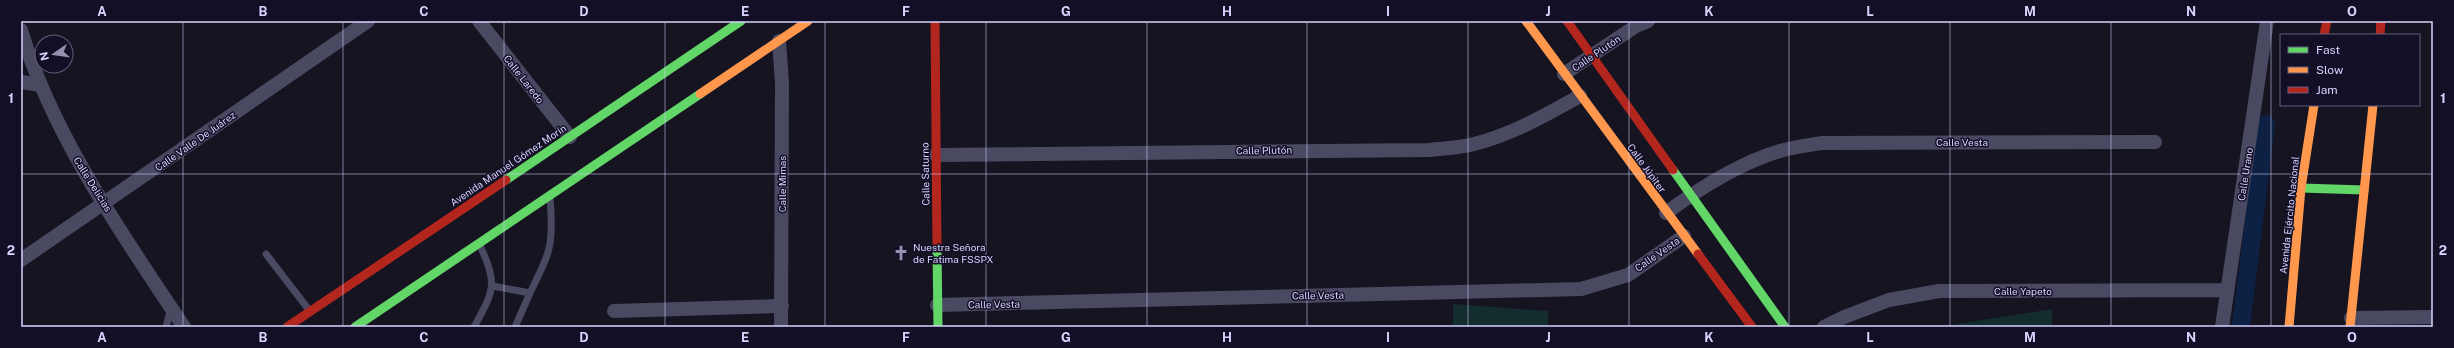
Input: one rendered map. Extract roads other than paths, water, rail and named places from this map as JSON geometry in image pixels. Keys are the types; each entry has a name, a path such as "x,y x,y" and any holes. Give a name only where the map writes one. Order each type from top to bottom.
{"main road":[{"name":"Avenida Manuel Gómez Morín","path":"287,327 741,21"},
{"path":"355,327 808,21"},
{"name":"Calle Saturno","path":"935,21 938,327"},
{"name":"Calle Júpiter","path":"1526,21 1666,213 1752,327"},
{"name":"Calle Júpiter","path":"1567,21 1785,327"},
{"path":"2324,34 2327,21"},
{"path":"2380,34 2381,21"},
{"name":"Avenida Ejército Nacional","path":"2289,327 2301,188 2314,106"},
{"path":"2350,323 2373,106"},
{"path":"2301,188 2364,190"}],"street":[{"name":"Calle Valle De Juárez","path":"21,260 368,21"},
{"name":"Calle Laredo","path":"479,21 570,137"},
{"name":"Calle Plutón","path":"1564,74 1636,26 1648,21"},
{"name":"Calle Urano","path":"2222,327 2267,21"},
{"name":"Calle Delicias","path":"21,30 41,85 77,162 184,327"},
{"name":"Calle Mimas","path":"779,41 782,83 782,327"},
{"path":"21,82 41,85"},
{"name":"Calle Plutón","path":"936,154 1429,150 1473,144 1500,136 1534,122 1580,96"},
{"name":"Calle Vesta","path":"1666,213 1691,194 1736,169 1779,151 1822,143 2155,142"},
{"name":"Calle Vesta","path":"937,305 1581,289 1628,275 1684,236"},
{"name":"Calle Yapeto","path":"1824,327 1844,317 1889,300 1939,291 2227,290"},
{"path":"614,312 782,306"},
{"path":"2350,323 2433,317"}],"lane":[{"path":"515,327 550,254 553,231 549,195"},
{"path":"474,327 493,286 488,262 478,243"},
{"path":"266,254 310,311"},
{"path":"493,286 530,293"},
{"path":"166,327 171,307"}],"waterway":[{"path":"2241,327 2266,124"}],"place":[{"name":"Nuestra Señora de Fatima FSSPX","path":"901,253"}]}
